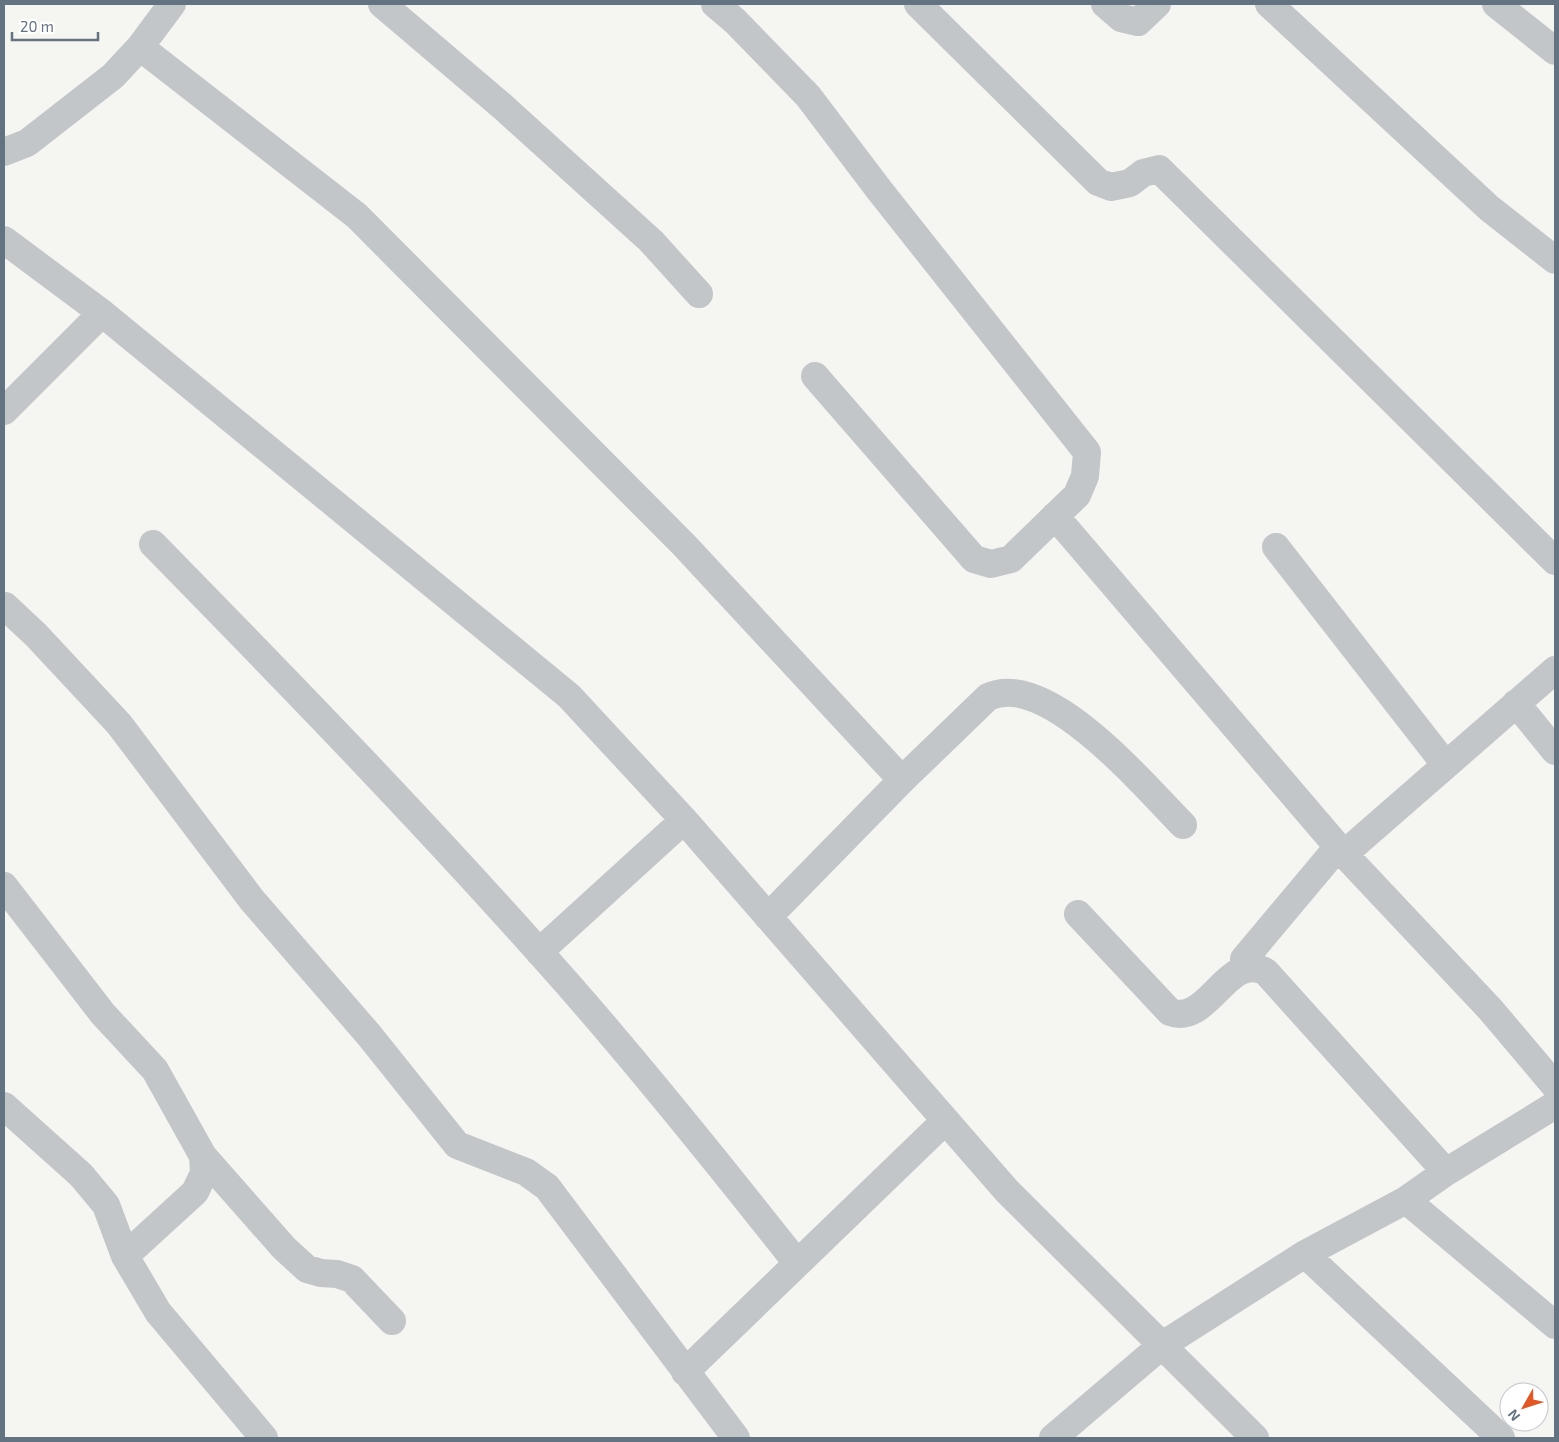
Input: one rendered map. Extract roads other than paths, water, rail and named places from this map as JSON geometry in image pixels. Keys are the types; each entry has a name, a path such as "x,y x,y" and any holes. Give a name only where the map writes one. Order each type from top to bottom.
{"street":[{"path":"4,152 27,143 113,76 140,47 172,4"},
{"path":"382,4 502,106 651,241 699,294"},
{"path":"715,4 735,21 808,96 880,191 1087,452 1085,476 1077,495 1011,559 991,564 974,559 815,376"},
{"path":"918,4 1098,182 1112,187 1130,183 1143,173 1159,169 1555,561"},
{"path":"1105,4 1121,18 1138,22 1157,4"},
{"path":"1269,4 1489,208 1555,260"},
{"path":"1496,4 1555,51"},
{"path":"140,47 357,216 686,546 902,780"},
{"path":"4,240 102,313 569,696 684,820 1007,1191 1255,1438"},
{"path":"4,411 102,313"},
{"path":"1055,516 1344,854 1490,1008 1555,1086"},
{"path":"153,544 320,715 539,952 692,1130 797,1263"},
{"path":"1276,546 1445,764"},
{"path":"5,606 36,634 119,724 252,900 369,1035 456,1145 526,1172 546,1188 736,1438"},
{"path":"1344,854 1555,670"},
{"path":"768,917 902,780 988,697 1000,692 1023,695 1049,704 1081,726 1105,746 1183,825"},
{"path":"1516,703 1555,751"},
{"path":"539,952 684,820"},
{"path":"1244,959 1337,848 1344,854"},
{"path":"4,886 102,1014 155,1070 203,1156 284,1248 307,1269 321,1273 337,1274 352,1279 392,1321"},
{"path":"1078,914 1170,1012 1177,1015 1186,1014 1197,1008 1238,972 1257,966 1266,972 1446,1172"},
{"path":"1053,1438 1161,1346 1305,1254 1406,1200 1446,1172 1555,1105"},
{"path":"4,1106 81,1175 106,1205 125,1256 158,1312 264,1438"},
{"path":"685,1372 945,1121"},
{"path":"125,1256 195,1192 204,1173 203,1156"},
{"path":"1406,1200 1555,1325"},
{"path":"1305,1254 1501,1438"}]}
